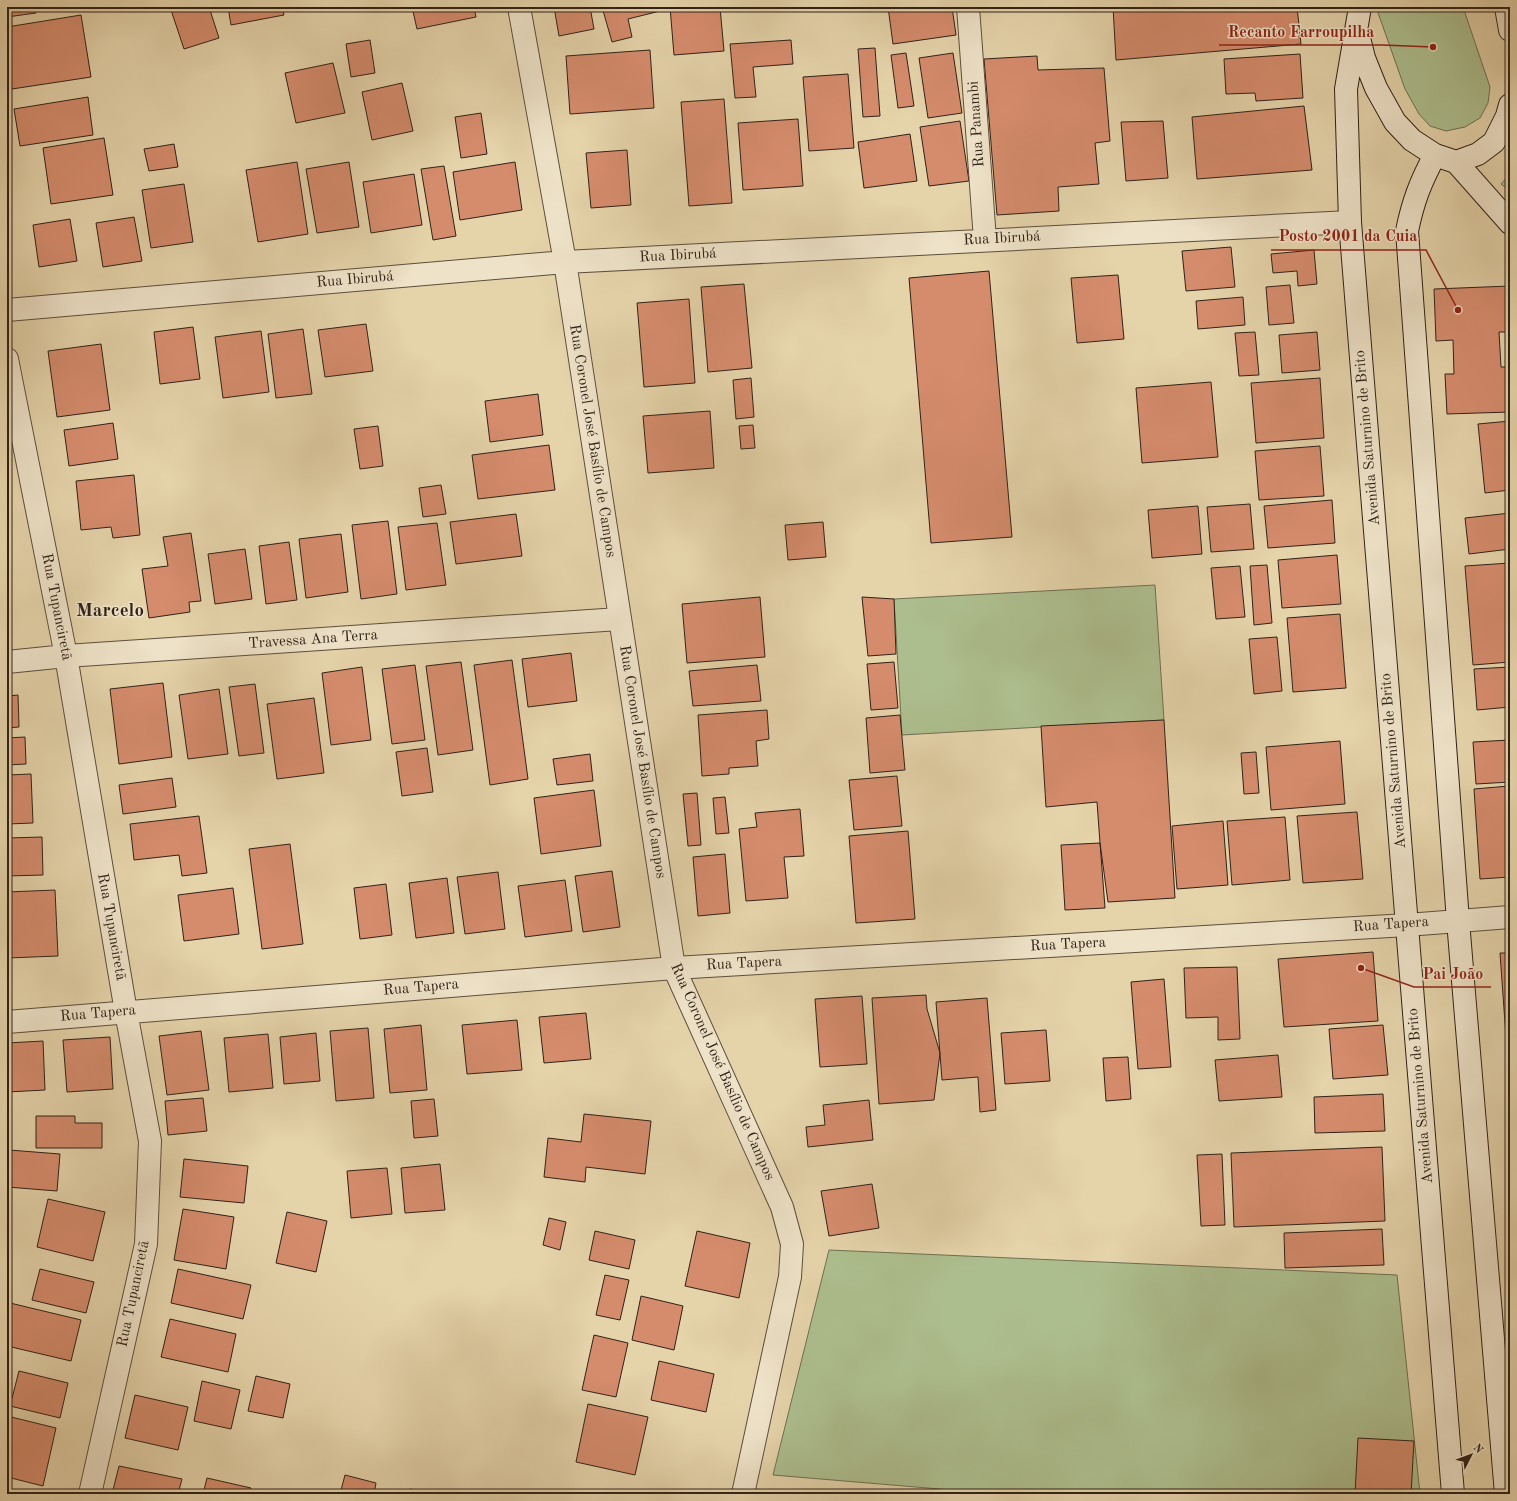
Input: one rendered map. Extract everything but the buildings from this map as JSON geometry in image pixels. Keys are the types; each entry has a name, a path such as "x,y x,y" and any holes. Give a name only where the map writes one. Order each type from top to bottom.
{"street":[{"name":"Rua Coronel José Basílio de Campos","path":"519,7 565,262 674,968 782,1207 792,1244 790,1277 743,1494"},
{"name":"Rua Panambi","path":"968,7 985,240"},
{"path":"1358,18 1364,58 1376,88 1395,122 1412,140 1435,154 1456,162 1510,223"},
{"name":"Avenida Saturnino de Brito","path":"1358,18 1346,90 1350,222 1453,1494"},
{"path":"1456,162 1478,154 1494,142 1507,116 1510,105"},
{"path":"1435,154 1419,187 1411,208 1406,231 1458,921 1506,1494"},
{"name":"Rua Ibirubá","path":"7,310 565,262 1350,222"},
{"name":"Rua Tupanciretã","path":"7,359 66,656 126,1012 150,1141 146,1244 90,1494"},
{"name":"Travessa Ana Terra","path":"7,662 66,656 620,619"},
{"name":"Rua Tapera","path":"7,1022 674,968 1407,925 1510,917"}],"green space":[{"path":"1376,7 1463,7 1490,87 1488,103 1480,118 1465,127 1446,131 1430,126 1419,114 1405,89"},
{"path":"1510,174 1510,191 1501,184"},
{"path":"1155,585 1164,720 902,735 894,599"},
{"path":"829,1250 1397,1275 1420,1494 999,1494 773,1475"}],"place":[{"name":"Recanto Farroupilha","path":"1433,47"},
{"name":"Posto 2001 da Cuia","path":"1458,310"},
{"name":"Pai João","path":"1361,968"}],"district":[{"name":"Marcelo","path":"110,611"}]}
